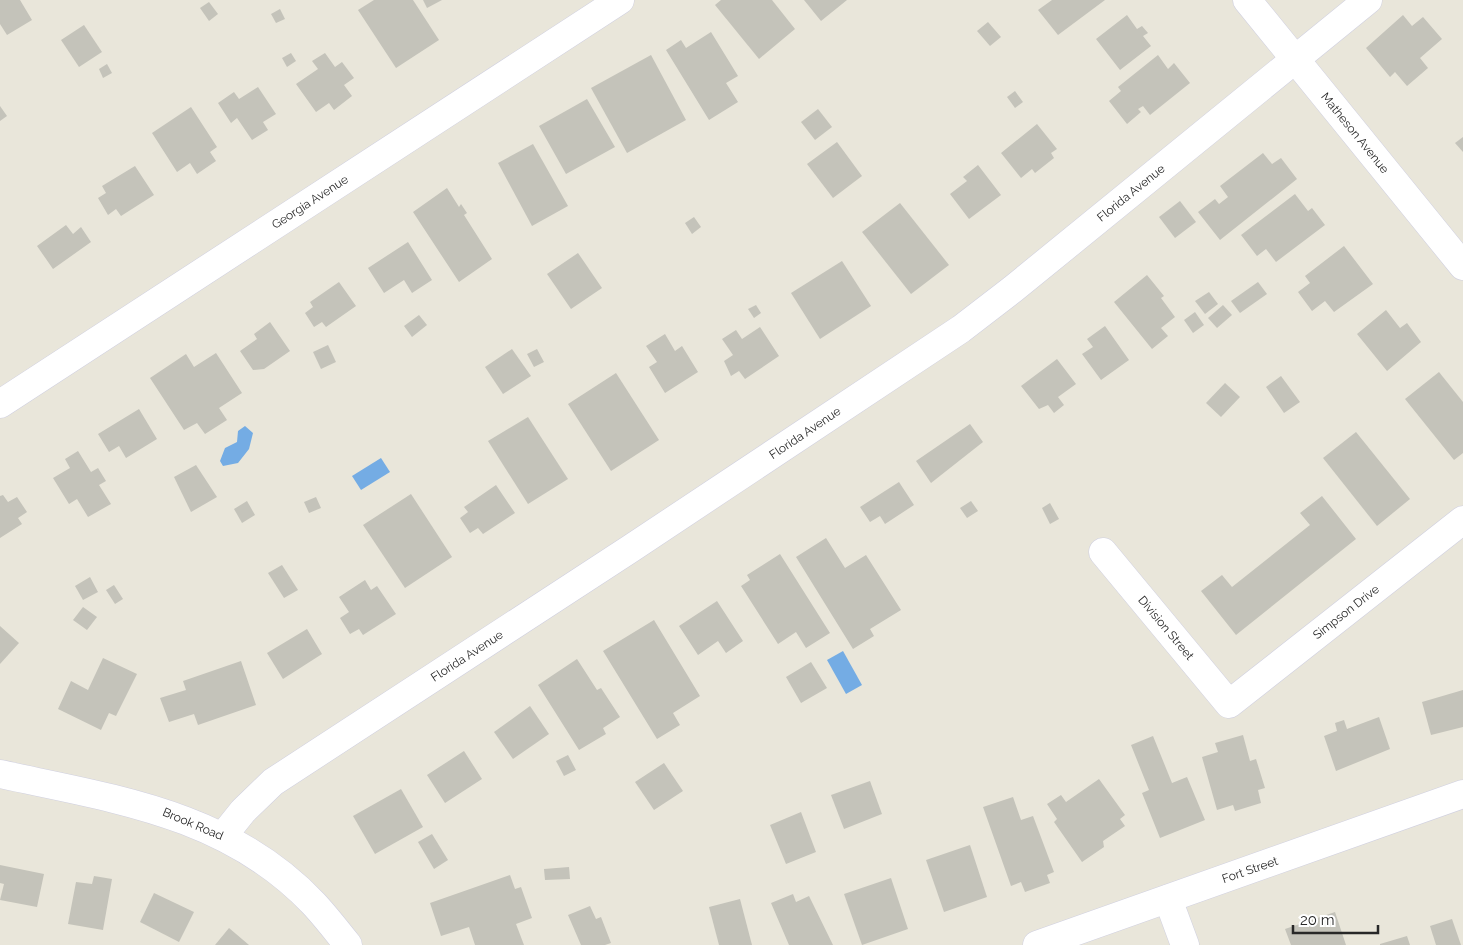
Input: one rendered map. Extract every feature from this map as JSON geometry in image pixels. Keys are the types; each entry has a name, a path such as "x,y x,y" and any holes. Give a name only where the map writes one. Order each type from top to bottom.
{"street":[{"name":"Georgia Avenue","path":"0,404 620,0"},
{"name":"Matheson Avenue","path":"1247,0 1463,266"},
{"name":"Florida Avenue","path":"223,836 243,811 273,782 630,550 961,329 1013,289 1368,0"},
{"name":"Simpson Drive","path":"1229,704 1463,520"},
{"name":"Division Street","path":"1104,552 1229,704"},
{"name":"Brook Road","path":"0,774 158,809 223,836 256,855 295,886 314,904 348,945"},
{"name":"Fort Street","path":"1037,945 1463,794"},
{"path":"1168,899 1185,945"}],"water":[{"path":"245,426 253,433 249,449 238,463 223,466 220,461 225,448 237,442 238,431"},
{"path":"381,458 390,472 361,490 352,476"},
{"path":"843,651 862,685 846,694 827,660"}],"building":[{"path":"0,0 20,0 32,20 7,35 0,24"},
{"path":"374,0 413,0 439,40 396,68 358,10"},
{"path":"423,0 442,0 427,8"},
{"path":"721,0 772,0 795,29 759,59 715,5"},
{"path":"804,0 847,0 821,21"},
{"path":"1052,0 1105,0 1058,35 1038,10"},
{"path":"209,2 218,14 209,21 200,8"},
{"path":"280,9 285,19 276,23 271,14"},
{"path":"1127,15 1137,29 1142,26 1148,33 1143,36 1151,46 1120,70 1096,39"},
{"path":"1403,15 1412,26 1423,17 1442,39 1420,58 1428,68 1407,86 1395,72 1390,77 1366,48"},
{"path":"988,22 1001,37 990,46 977,31"},
{"path":"84,25 102,52 79,67 61,40"},
{"path":"711,32 738,76 726,83 738,102 709,120 666,50 681,40 686,48"},
{"path":"291,53 296,61 287,67 282,58"},
{"path":"325,53 335,67 342,62 354,78 344,85 352,96 334,110 329,103 316,112 296,84 318,69 312,61"},
{"path":"651,55 686,120 627,153 591,88"},
{"path":"1158,55 1168,69 1174,63 1190,83 1150,115 1143,106 1138,109 1141,112 1127,124 1109,101 1121,91 1118,87"},
{"path":"107,64 112,73 103,78 99,69"},
{"path":"258,87 276,114 263,122 268,130 252,140 237,118 231,123 218,103 234,92 239,99"},
{"path":"1015,91 1023,102 1015,108 1007,97"},
{"path":"587,99 615,147 566,174 539,126"},
{"path":"0,106 7,116 0,121"},
{"path":"191,107 217,147 210,152 216,161 197,174 190,163 177,172 152,133"},
{"path":"818,109 832,127 815,140 801,122"},
{"path":"1037,124 1057,149 1051,153 1054,158 1035,173 1032,169 1021,178 1001,153"},
{"path":"1463,137 1463,152 1455,143"},
{"path":"837,142 862,176 833,198 807,164"},
{"path":"533,144 568,206 532,226 498,163"},
{"path":"1263,153 1272,164 1281,158 1297,179 1220,240 1198,212 1215,199 1219,204 1228,197 1220,186"},
{"path":"978,165 1001,195 969,219 950,194 967,181 963,177"},
{"path":"135,166 154,195 121,216 116,209 108,215 98,198 106,193 102,186"},
{"path":"447,188 459,207 461,204 467,213 464,215 492,259 459,282 413,212"},
{"path":"1295,194 1308,211 1312,208 1325,225 1276,262 1266,249 1257,256 1241,235"},
{"path":"1180,201 1196,222 1175,238 1159,217"},
{"path":"900,203 949,265 911,294 862,232"},
{"path":"694,217 701,227 692,234 685,223"},
{"path":"66,225 73,234 81,227 91,242 53,269 37,246"},
{"path":"408,242 432,280 412,293 404,280 384,293 368,268"},
{"path":"1344,246 1373,284 1334,312 1325,301 1312,311 1298,292 1310,283 1305,276"},
{"path":"578,253 602,288 571,309 547,274"},
{"path":"842,261 871,306 820,339 791,293"},
{"path":"1147,275 1164,296 1161,298 1175,317 1161,328 1168,336 1152,349 1114,302"},
{"path":"339,282 356,306 326,327 322,322 314,327 305,313 313,307 310,302"},
{"path":"1258,282 1267,294 1240,313 1231,301"},
{"path":"1209,292 1218,304 1205,314 1195,301"},
{"path":"756,305 761,313 754,318 748,309"},
{"path":"1223,305 1232,315 1217,328 1208,318"},
{"path":"1386,310 1400,328 1407,323 1421,342 1387,371 1357,334"},
{"path":"1195,312 1204,325 1193,333 1184,320"},
{"path":"419,315 427,325 412,337 404,326"},
{"path":"270,322 290,351 264,369 253,370 240,351 257,339 254,334"},
{"path":"1105,326 1129,360 1101,380 1082,354 1093,347 1087,339"},
{"path":"760,327 779,356 745,379 739,371 731,376 724,361 733,355 722,339 736,330 742,339"},
{"path":"665,334 675,351 682,346 698,372 665,393 649,367 657,362 646,346"},
{"path":"328,345 336,362 321,369 313,352"},
{"path":"512,349 531,376 503,394 485,367"},
{"path":"537,349 544,362 534,367 527,354"},
{"path":"216,353 242,393 219,408 227,420 205,434 197,423 184,430 150,378 186,354 194,367"},
{"path":"1057,359 1076,384 1058,397 1064,405 1054,413 1048,405 1039,409 1021,386"},
{"path":"1439,372 1463,402 1463,453 1454,460 1405,399"},
{"path":"616,373 659,440 611,471 568,404"},
{"path":"1281,376 1300,402 1284,413 1266,387"},
{"path":"1225,383 1240,397 1221,417 1206,403"},
{"path":"139,409 157,439 126,458 119,446 109,452 98,434"},
{"path":"528,417 568,479 528,504 488,441"},
{"path":"970,424 983,442 931,483 916,461"},
{"path":"1356,432 1410,499 1377,526 1323,458"},
{"path":"78,451 91,472 98,468 106,481 99,485 111,504 88,517 77,499 69,504 53,478 70,468 65,459"},
{"path":"196,465 217,497 191,512 174,477"},
{"path":"899,482 914,505 885,524 880,516 870,522 860,507"},
{"path":"496,485 515,513 483,534 478,528 470,533 460,518 468,512 464,507"},
{"path":"411,494 452,557 405,588 363,525"},
{"path":"3,495 8,502 17,497 27,512 18,518 22,524 0,538 0,496"},
{"path":"1322,496 1356,539 1236,635 1201,591 1222,575 1232,587 1310,525 1300,513"},
{"path":"316,497 321,508 309,513 304,502"},
{"path":"247,501 255,515 242,523 234,509"},
{"path":"971,501 978,511 967,518 960,508"},
{"path":"1050,503 1059,519 1050,524 1042,508"},
{"path":"826,538 845,568 866,555 901,610 870,629 874,636 853,649 796,557"},
{"path":"780,554 830,633 806,648 796,632 778,644 741,586 750,580 747,575"},
{"path":"282,565 298,590 284,598 268,573"},
{"path":"90,577 98,592 83,600 75,586"},
{"path":"365,580 371,590 377,586 396,614 363,635 359,629 350,634 340,618 349,612 339,597"},
{"path":"114,585 123,599 115,604 106,590"},
{"path":"717,601 743,641 726,653 718,641 698,655 679,626"},
{"path":"83,607 97,617 87,630 73,620"},
{"path":"654,620 700,696 673,713 680,725 657,739 603,651"},
{"path":"0,626 19,643 0,664"},
{"path":"307,629 322,654 283,679 267,653"},
{"path":"103,658 137,674 116,716 109,713 101,730 58,709 71,681 88,690"},
{"path":"577,659 597,690 601,688 620,717 603,728 606,734 579,750 538,685"},
{"path":"241,661 256,705 198,725 194,714 169,722 160,698 186,690 183,681"},
{"path":"811,662 827,688 801,703 786,677"},
{"path":"1463,690 1463,727 1431,735 1422,702"},
{"path":"530,706 549,734 513,759 494,732"},
{"path":"1379,717 1390,749 1336,771 1324,736 1337,731 1335,723 1344,720 1347,729"},
{"path":"1243,735 1250,761 1256,759 1265,788 1258,790 1261,803 1235,811 1233,805 1217,810 1202,757 1218,752 1215,743"},
{"path":"1153,736 1172,783 1187,777 1205,820 1160,838 1142,793 1149,790 1131,745"},
{"path":"464,751 482,779 445,803 427,775"},
{"path":"568,755 576,770 564,776 556,761"},
{"path":"664,763 683,791 654,810 635,782"},
{"path":"1099,779 1125,815 1120,819 1125,826 1103,841 1104,847 1082,862 1054,822 1057,819 1047,804 1061,795 1066,802"},
{"path":"870,781 882,814 844,829 831,795"},
{"path":"401,789 423,827 375,854 353,816"},
{"path":"1013,797 1021,820 1033,816 1054,872 1047,875 1050,883 1025,892 1021,882 1011,886 983,807"},
{"path":"801,812 816,852 786,864 770,825"},
{"path":"432,834 448,860 434,869 418,842"},
{"path":"970,845 987,897 944,912 926,860"},
{"path":"0,865 44,874 37,907 0,900 4,884 0,883"},
{"path":"569,867 570,879 545,880 544,869"},
{"path":"510,875 515,889 521,887 532,918 516,924 524,945 475,945 469,927 441,936 430,903"},
{"path":"94,876 112,879 103,930 68,924 76,882 92,884"},
{"path":"891,878 908,929 862,945 844,894"},
{"path":"154,893 194,912 179,942 140,922"},
{"path":"793,894 796,902 809,896 833,945 789,945 771,903"},
{"path":"740,899 752,945 719,945 709,907"},
{"path":"590,906 596,919 601,917 611,943 605,945 581,945 568,915"},
{"path":"1335,912 1346,945 1291,945 1285,929"},
{"path":"1452,919 1461,945 1436,945 1430,926"},
{"path":"229,928 249,945 215,945"},
{"path":"1407,936 1410,945 1380,945 1380,944"}]}
